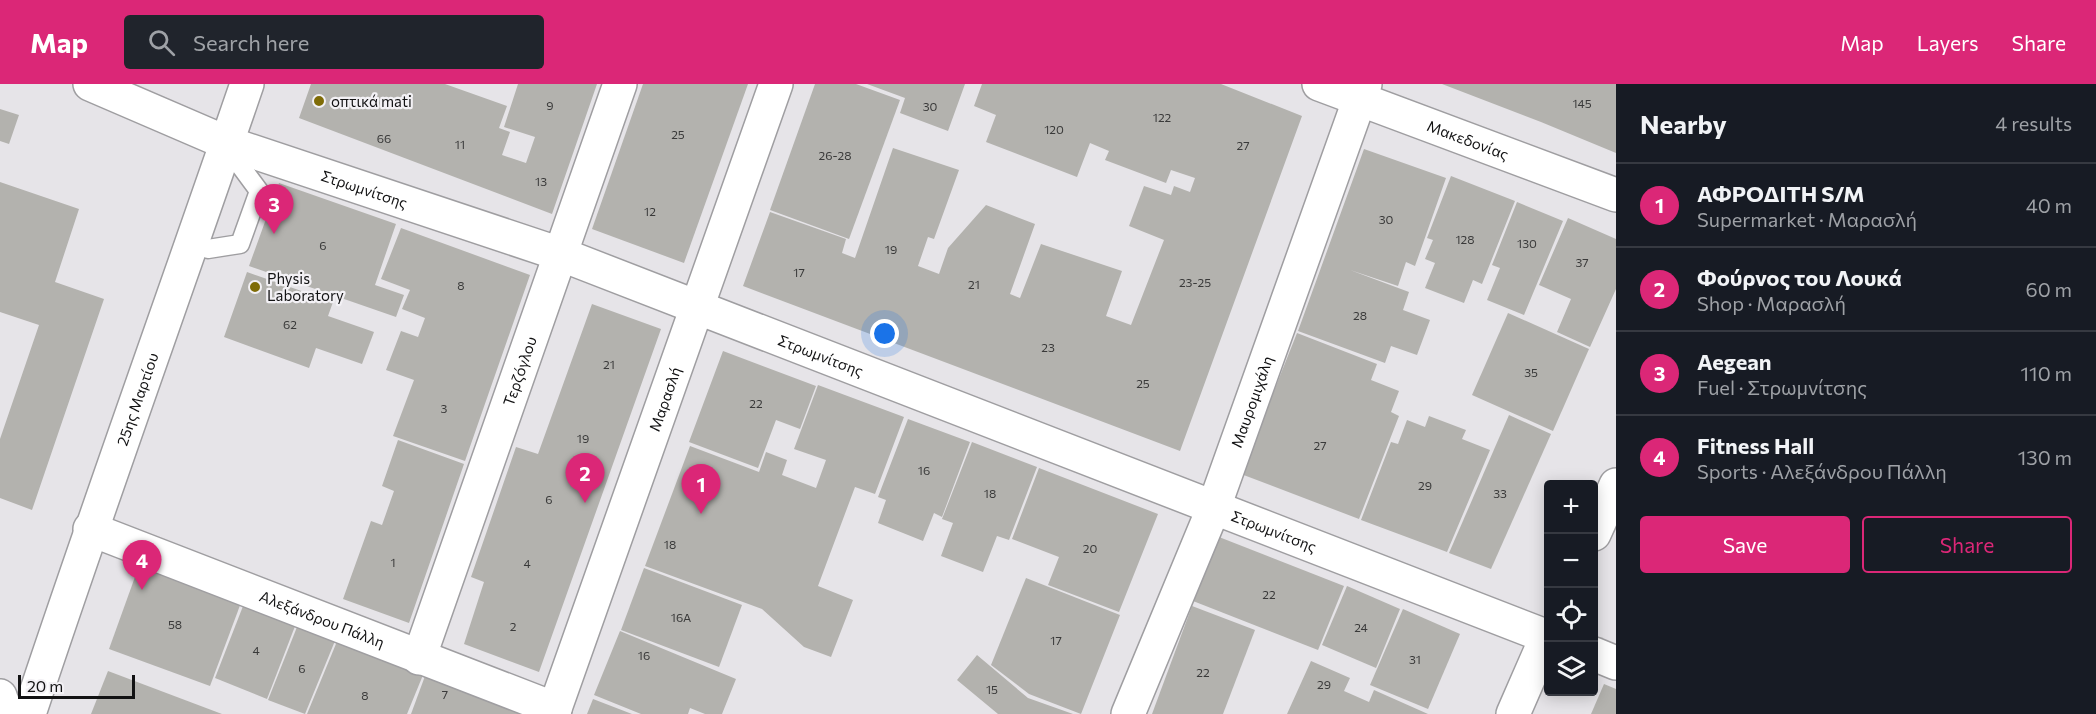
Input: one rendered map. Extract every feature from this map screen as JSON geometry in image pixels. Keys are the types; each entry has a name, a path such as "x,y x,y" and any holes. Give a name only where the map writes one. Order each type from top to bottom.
{"street":[{"name":"Στρωμνίτσης","path":"90,84 233,153 560,254 1544,634"},
{"name":"25ης Μαρτίου","path":"29,714 90,529 233,153 247,84"},
{"name":"Τερζόγλου","path":"419,658 620,84"},
{"name":"Μαρασλή","path":"554,711 776,84"},
{"name":"Μακεδονίας","path":"1319,84 1362,92 1616,195"},
{"name":"Μαυρομιχάλη","path":"1128,714 1214,507 1362,92"},
{"path":"1598,523 1616,484"},
{"name":"Αλεξάνδρου Πάλλη","path":"90,529 554,711"},
{"path":"1513,714 1545,642"},
{"path":"1598,656 1616,663"},
{"path":"0,696 6,714"}],"lane":[{"path":"208,249 240,244 259,191 233,153"}],"building":[{"path":"311,84 445,84 507,106 499,128 510,132 502,155 526,163 535,137 504,127 518,84 597,84 552,214 299,118"},
{"path":"643,84 748,84 684,263 592,229"},
{"path":"815,84 856,84 900,100 849,239 770,210"},
{"path":"867,84 965,84 948,131 900,113 905,98"},
{"path":"982,84 1221,84 1302,116 1180,451 743,286 770,212 846,239 842,253 855,258 893,148 959,170 934,239 928,237 918,266 939,274 948,248 986,205 1035,224 1010,294 1020,298 1041,244 1122,271 1106,316 1131,325 1164,240 1129,226 1144,186 1171,195 1174,186 1190,192 1195,178 1171,170 1166,183 1105,160 1109,151 1090,143 1077,177 986,142 996,115 974,106"},
{"path":"1442,84 1616,84 1616,153 1541,122"},
{"path":"0,109 19,115 9,144 0,141"},
{"path":"1364,149 1446,178 1415,266 1406,262 1398,286 1350,270 1409,292 1403,310 1430,320 1417,355 1391,346 1385,363 1298,331"},
{"path":"1451,176 1515,201 1482,284 1473,280 1464,303 1425,288 1435,263 1425,259 1433,240 1427,238"},
{"path":"0,182 79,209 55,282 104,299 32,510 0,498 0,439 39,325 0,312"},
{"path":"279,183 396,224 375,285 404,295 396,317 249,266"},
{"path":"1517,202 1563,221 1524,315 1487,300 1500,268 1492,265"},
{"path":"1568,218 1616,239 1616,289 1590,347 1557,332 1571,299 1539,285"},
{"path":"401,228 530,275 465,461 393,436 414,380 386,370 401,331 418,337 425,318 402,309 410,290 381,279"},
{"path":"247,272 333,302 328,316 374,332 362,364 316,348 309,368 224,337"},
{"path":"592,304 661,329 539,672 464,644 484,582 471,577 516,447 538,454"},
{"path":"1508,313 1589,349 1553,431 1472,395"},
{"path":"1297,333 1377,364 1371,380 1399,391 1391,412 1399,416 1359,519 1241,474"},
{"path":"723,351 816,386 800,429 776,420 758,468 689,442"},
{"path":"818,385 904,417 875,494 855,487 818,586 853,600 831,657 804,647 762,609 645,566 690,446 759,472 766,452 787,460 782,475 816,488 826,460 794,449"},
{"path":"1509,415 1551,434 1491,569 1449,553"},
{"path":"1429,416 1466,430 1462,439 1490,450 1447,552 1361,520 1391,442 1398,444 1407,420 1425,427"},
{"path":"908,419 970,442 942,517 934,513 923,541 878,523 886,500 878,497"},
{"path":"398,440 464,464 409,623 343,599 371,521 382,525 394,491 382,486"},
{"path":"972,442 1037,467 1009,540 997,536 983,572 941,556 953,523 942,519"},
{"path":"1039,468 1158,514 1119,612 1048,585 1059,557 1012,539"},
{"path":"1219,537 1344,586 1318,650 1193,601"},
{"path":"140,563 242,600 210,686 109,649"},
{"path":"644,568 742,605 719,667 621,630"},
{"path":"1026,578 1120,615 1081,714 1029,694 991,665"},
{"path":"1347,586 1400,609 1376,668 1322,645"},
{"path":"245,601 297,621 267,699 215,678"},
{"path":"1192,606 1255,630 1223,714 1152,714"},
{"path":"1403,609 1460,634 1428,709 1370,685"},
{"path":"299,622 337,636 305,714 268,700"},
{"path":"620,631 736,679 722,714 705,714 690,708 688,714 641,714 594,695"},
{"path":"338,639 423,675 407,714 307,714"},
{"path":"977,655 1028,698 1073,714 998,714 957,680"},
{"path":"1311,661 1350,678 1344,691 1369,702 1374,690 1428,714 1287,714"},
{"path":"108,671 222,714 91,714"},
{"path":"425,676 523,714 411,714"},
{"path":"1604,684 1616,689 1616,714 1591,714"},
{"path":"593,699 632,714 587,714"}],"place":[{"name":"οπτικά mati","path":"319,101"},
{"name":"Aegean","path":"274,234"},
{"name":"Physis Laboratory","path":"255,287"},
{"name":"Φούρνος του Λουκά","path":"585,503"},
{"name":"ΑΦΡΟΔΙΤΗ S/M","path":"701,514"},
{"name":"Fitness Hall","path":"142,590"}]}
